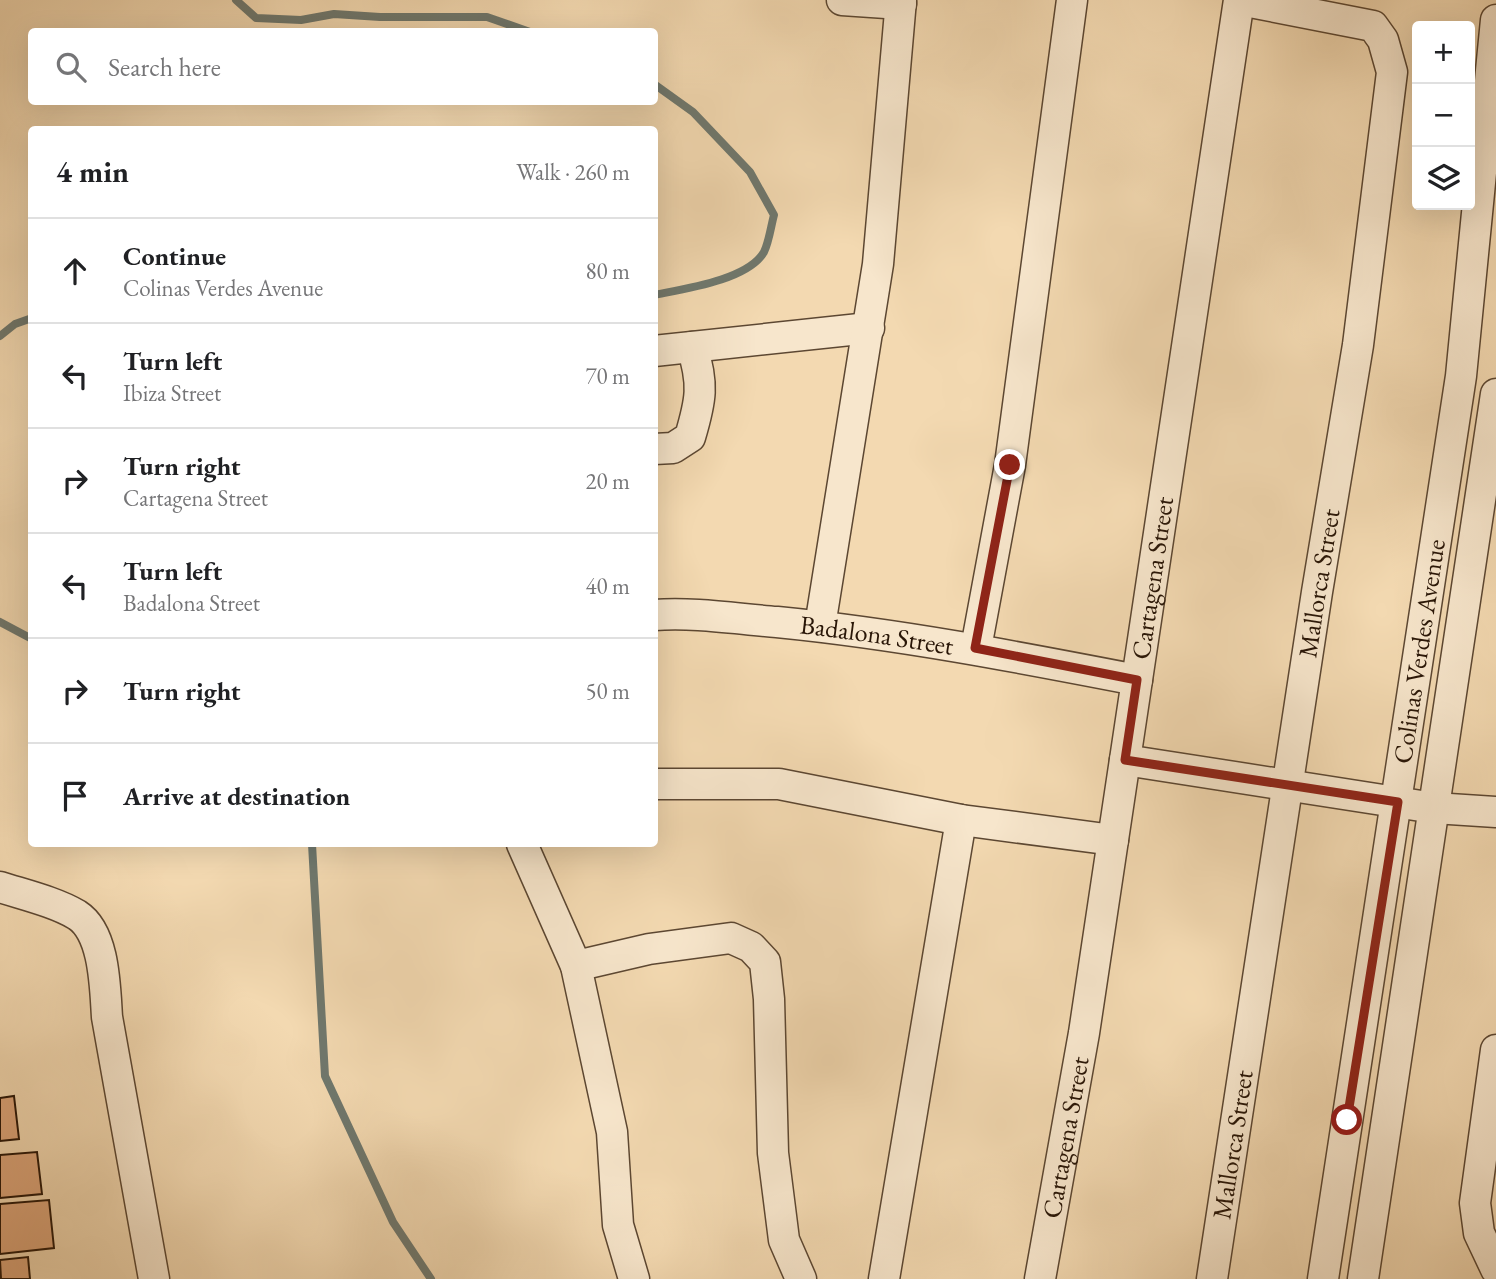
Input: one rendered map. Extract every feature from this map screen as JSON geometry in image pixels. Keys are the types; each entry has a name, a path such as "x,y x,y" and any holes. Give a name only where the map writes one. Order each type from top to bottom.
{"street":[{"path":"820,626 878,264 901,2 842,0"},
{"path":"975,648 1010,465 1072,0"},
{"name":"Cartagena Street","path":"1040,1279 1084,1033 1239,0"},
{"name":"Mallorca Street","path":"1212,1279 1317,592 1358,345 1392,72 1383,40 1373,26 1239,0"},
{"name":"Colinas Verdes Avenue","path":"1323,1279 1461,376 1496,20"},
{"path":"658,351 869,328"},
{"path":"658,450 673,448 690,437 701,402 699,370 692,347"},
{"name":"Colinas Verdes Avenue","path":"1363,1279 1496,394"},
{"name":"Badalona Street","path":"658,615 679,613 820,626 975,648 1137,680"},
{"path":"1125,760 1434,808 1496,813"},
{"path":"658,784 779,784 961,820 1113,840"},
{"path":"884,1279 961,820"},
{"path":"523,847 576,966 612,1132 618,1224 634,1279"},
{"path":"0,887 79,916 90,929 99,948 110,1031 154,1279"},
{"path":"576,966 649,949 731,938 751,947 765,962 769,999 774,1153 784,1240 801,1279"},
{"path":"1496,1050 1475,1203 1479,1233 1496,1269"}],"building":[{"path":"14,1096 19,1139 0,1141 0,1098"},
{"path":"37,1152 42,1194 0,1198 0,1155"},
{"path":"49,1200 54,1248 0,1254 0,1204"},
{"path":"28,1257 30,1279 1,1279 0,1260"}],"waterway":[{"path":"236,0 256,18 301,20 334,14 487,17 519,28"},
{"path":"658,87 693,112 750,172 774,215 769,239 756,262 714,282 658,294"},
{"path":"0,336 15,324 28,319"},
{"path":"0,622 28,637"},
{"path":"312,847 325,1076 393,1222 431,1279"}],"route":[{"path":"1010,465 975,648 1137,680 1125,760 1398,802 1347,1120"}]}
